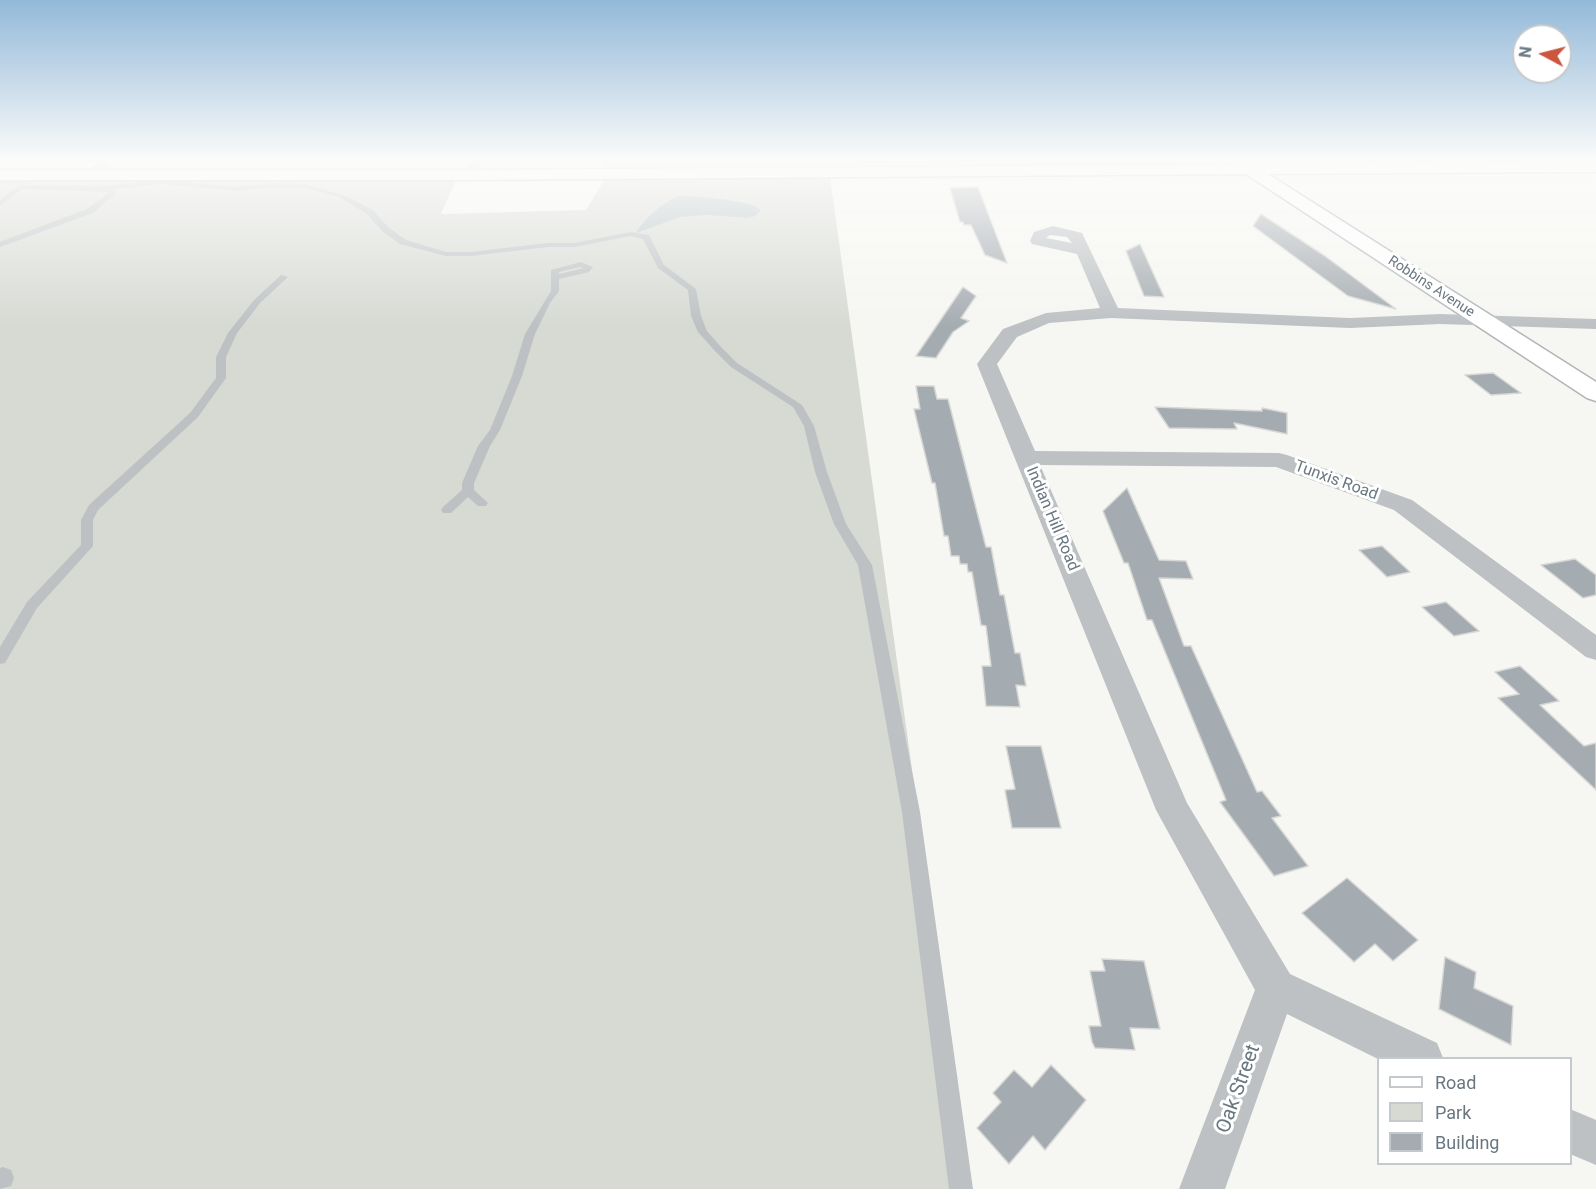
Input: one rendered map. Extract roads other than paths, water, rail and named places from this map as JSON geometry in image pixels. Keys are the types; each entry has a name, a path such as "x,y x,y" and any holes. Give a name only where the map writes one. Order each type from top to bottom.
{"main road":[{"name":"Robbins Avenue","path":"1321,216 1596,393"}],"street":[{"path":"1082,250 1093,267 1112,313"},
{"name":"Indian Hill Road","path":"1276,988 1173,810 987,364 1010,333 1046,318 1112,313 1350,323 1440,319 1596,324"},
{"name":"Tunxis Road","path":"1026,458 1279,460 1403,505 1596,650"},
{"path":"1276,988 1418,1057"},
{"name":"Oak Street","path":"1202,1189 1276,988"},
{"path":"1572,1132 1596,1143"}],"lane":[{"path":"0,245 75,216"},
{"path":"374,216 385,229 404,242 446,254 471,254 548,245 574,245 631,234 646,237 661,266 692,289 696,316 703,332 718,349 734,365 797,405 808,426 821,472 840,524 865,565 911,812 962,1189"},
{"path":"0,659 32,605 87,546 87,520 93,508 157,454 201,406 221,378 220,363 231,336 264,294 284,277"},
{"path":"447,510 468,490 468,483 484,446 495,430 518,376 522,353 530,334 555,291 556,277"},
{"path":"468,490 482,503"}]}
